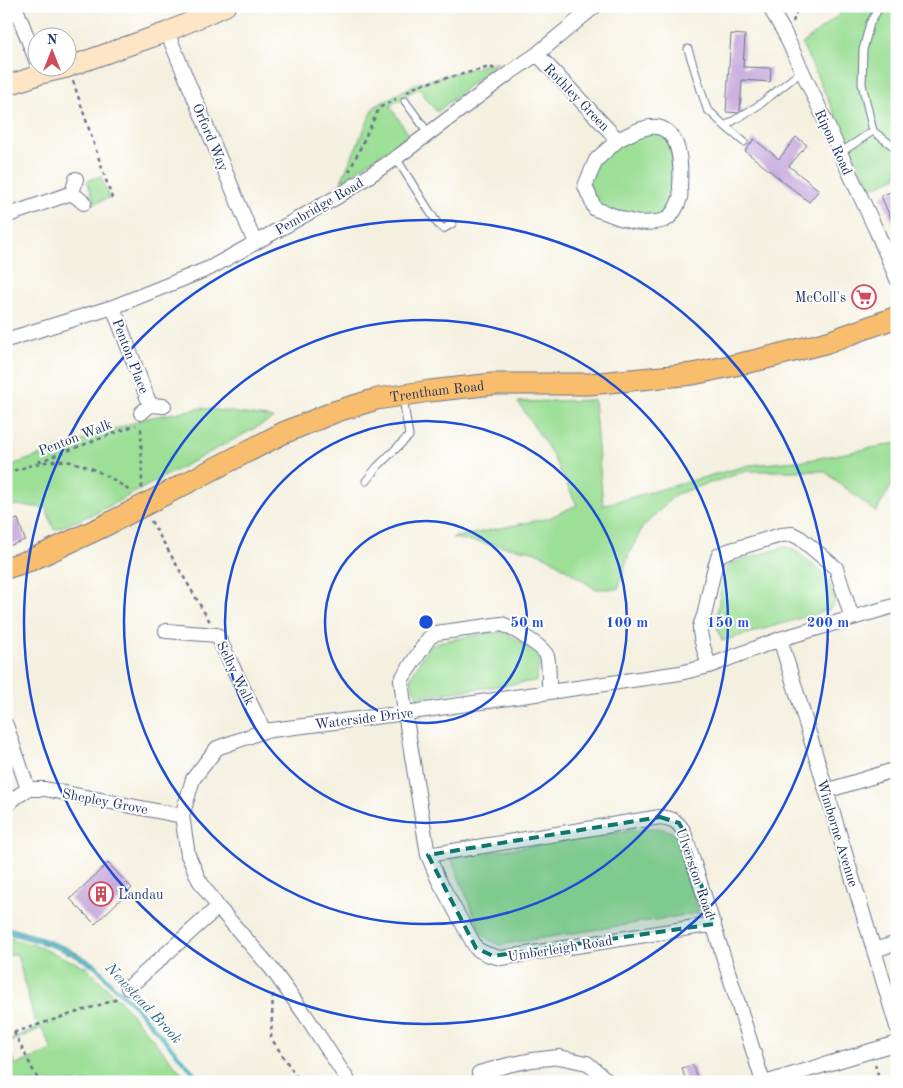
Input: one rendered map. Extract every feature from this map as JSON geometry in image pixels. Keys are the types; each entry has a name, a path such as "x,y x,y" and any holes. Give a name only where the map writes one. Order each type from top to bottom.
{"main road":[{"name":"Trentham Road","path":"6,568 31,560 58,548 139,501 283,433 337,411 377,399 493,384 589,384 693,374 828,342 897,317"}],"street":[{"path":"15,6 28,40"},
{"path":"78,63 166,32 226,6"},
{"name":"Pembridge Road","path":"6,340 113,307 210,268 337,197 429,134 537,54 595,6"},
{"name":"Ripon Road","path":"769,6 784,32 897,279"},
{"name":"Orford Way","path":"166,32 255,242"},
{"name":"Rothley Green","path":"537,54 618,140"},
{"path":"6,86 28,75"},
{"name":"Rothley Green","path":"660,127 668,132 676,143 680,158 680,199 673,213 664,220 636,224 595,209 585,186 596,160 618,140 637,130 660,127"},
{"path":"72,193 76,179"},
{"path":"72,193 84,203"},
{"path":"6,216 72,193"},
{"name":"Penton Place","path":"113,307 144,414 164,406"},
{"path":"709,666 700,626 705,614 708,593 719,555 728,551 781,535 792,534 800,538 836,568 852,618"},
{"name":"Waterside Drive","path":"349,1082 306,1016 274,973 218,907 199,880 188,855 182,816 193,779 217,748 264,731 404,713 680,673 709,666 780,639 897,606"},
{"name":"Umberleigh Road","path":"549,692 547,656 541,648 511,627 502,624 436,633 429,638 401,680 404,713 428,855 438,879 476,948 481,952 501,958 714,924"},
{"name":"Selby Walk","path":"166,631 217,634 264,731"},
{"name":"Wimborne Avenue","path":"780,639 897,1027"},
{"path":"6,725 28,790 6,806"},
{"path":"826,791 897,769"},
{"name":"Shepley Grove","path":"28,790 45,789 182,816"},
{"name":"Ulverston Road","path":"428,855 660,816 671,818 679,823 684,832 714,924 760,1081"},
{"path":"128,988 218,907"},
{"path":"874,950 897,943"},
{"path":"760,1081 897,1043"},
{"path":"479,1073 532,1060 559,1057 587,1063 609,1082"}],"lane":[{"path":"880,6 870,23 863,50 862,84 873,131 897,150"},
{"path":"688,49 707,109 744,142"},
{"path":"725,126 759,105 802,71"},
{"path":"405,101 429,134"},
{"path":"840,153 873,131"},
{"path":"396,158 437,223 443,229 452,224"},
{"path":"366,481 377,467 409,436 402,395"}],"path":[{"path":"71,78 112,198"},
{"path":"139,501 142,487 144,414"},
{"name":"Penton Walk","path":"6,473 28,466 144,414"},
{"path":"28,466 56,461 82,466 115,480 139,501 217,634"},
{"path":"274,973 271,1038 300,1082"},
{"path":"6,1035 117,998"},
{"path":"14,1032 39,1082"},
{"path":"871,1051 880,1082"}],"highlighted area":[{"path":"660,817 679,823 684,832 714,924 493,956 476,948 428,855"}],"green space":[{"path":"850,6 897,6 897,177 870,189 802,44"},
{"path":"499,61 437,112 418,88 390,106 409,135 341,181 374,107 415,84"},
{"path":"659,130 673,143 678,198 663,217 636,220 597,206 588,185 598,161 620,142"},
{"path":"101,176 109,198 95,203 87,181"},
{"path":"594,400 603,505 749,465 809,460 897,443 897,476 876,512 824,471 747,471 676,494 642,528 629,554 618,589 595,589 549,558 533,551 452,538 549,518 577,505 549,449 518,402"},
{"path":"202,408 274,418 96,513 54,530 46,508 16,505 6,509 6,467 147,418"},
{"path":"784,547 796,551 826,576 835,602 829,610 722,641 716,623 720,593 727,565"},
{"path":"505,632 541,656 536,681 417,697 410,679 427,649 438,642"},
{"path":"648,828 667,830 676,836 699,913 499,945 482,934 451,858"},
{"path":"6,937 34,945 86,967 122,1003 189,1082 6,1082 6,1044 6,1042 39,1026 34,1019 17,954 6,956","holes":["42,1028 52,1050 16,1065 6,1044"]}],"water":[{"path":"6,926 68,948 98,965 90,966 60,950 6,933"}],"building":[{"path":"731,34 745,35 743,67 771,68 770,82 742,80 740,113 726,112"},
{"path":"796,137 807,145 789,166 819,190 809,202 745,151 754,139 779,159"},
{"path":"897,189 897,232 881,196"},
{"path":"18,519 25,540 6,547 6,523"},
{"name":"Landau","path":"108,863 132,888 95,924 70,899"},
{"path":"693,1065 698,1081 686,1082 682,1068"}],"waterway":[{"name":"Newstead Brook","path":"91,963 130,1001 202,1082"}],"place":[{"name":"McColl's","path":"864,297"},
{"name":"Landau","path":"101,894"}]}
